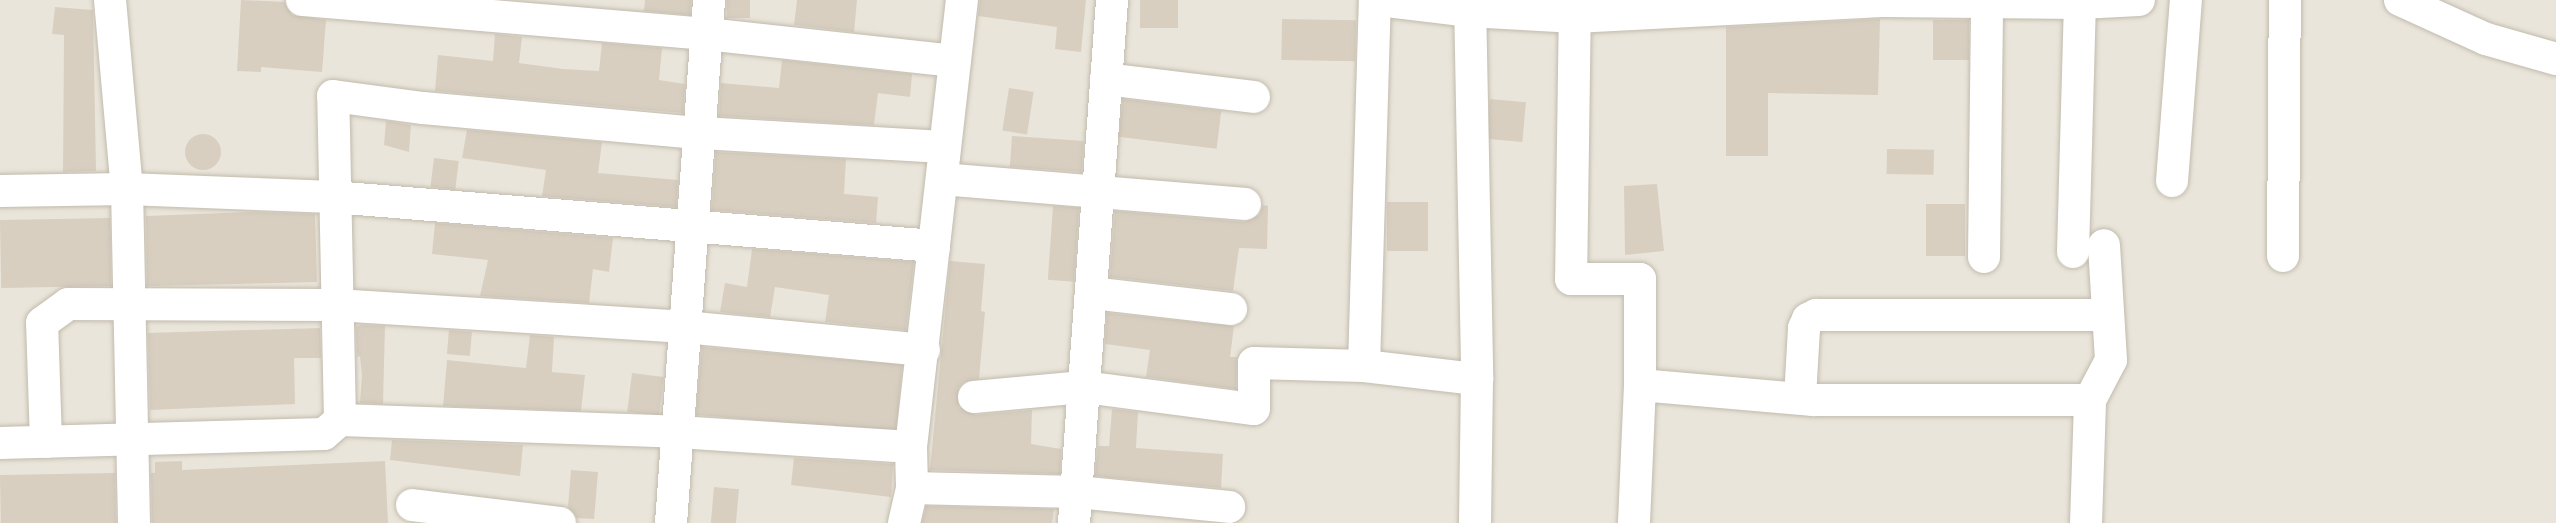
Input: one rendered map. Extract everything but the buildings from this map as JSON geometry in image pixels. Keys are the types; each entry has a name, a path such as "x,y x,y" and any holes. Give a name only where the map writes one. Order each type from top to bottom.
{"street":[{"path":"110,0 128,189 128,304 134,523"},
{"path":"302,0 706,34 955,61"},
{"path":"671,523 709,0"},
{"path":"904,523 912,488 911,447 924,350 962,0"},
{"path":"1074,523 1112,0"},
{"path":"1364,366 1377,0 1575,9 1882,0 2080,3 2139,0"},
{"path":"1984,257 1987,0"},
{"path":"2172,181 2186,0"},
{"path":"2283,256 2284,0"},
{"path":"2400,0 2486,39 2556,59"},
{"path":"2073,252 2080,3"},
{"path":"1470,6 1477,379 1475,523"},
{"path":"1575,9 1571,279 1640,279 1640,385 1634,523"},
{"path":"1106,79 1254,98"},
{"path":"340,420 333,197 333,96 423,108 700,133 945,147"},
{"path":"942,179 1245,204"},
{"path":"0,191 128,189 333,197 934,246"},
{"path":"2086,523 2090,400 2110,360 2104,245"},
{"path":"1091,293 1231,309"},
{"path":"46,442 42,323 68,304 336,305 686,327 924,350"},
{"path":"1800,398 1804,328 1808,319 1816,315 2108,315"},
{"path":"974,397 1084,387 1254,409 1254,363 1364,366 1477,379"},
{"path":"1640,385 1800,398 2090,400"},
{"path":"0,443 324,434 340,420 678,432 911,447"},
{"path":"912,488 1077,492 1229,507"},
{"path":"412,505 560,523"}],"shaded area":[{"path":"0,0 2556,0 2556,523 0,523"}]}
